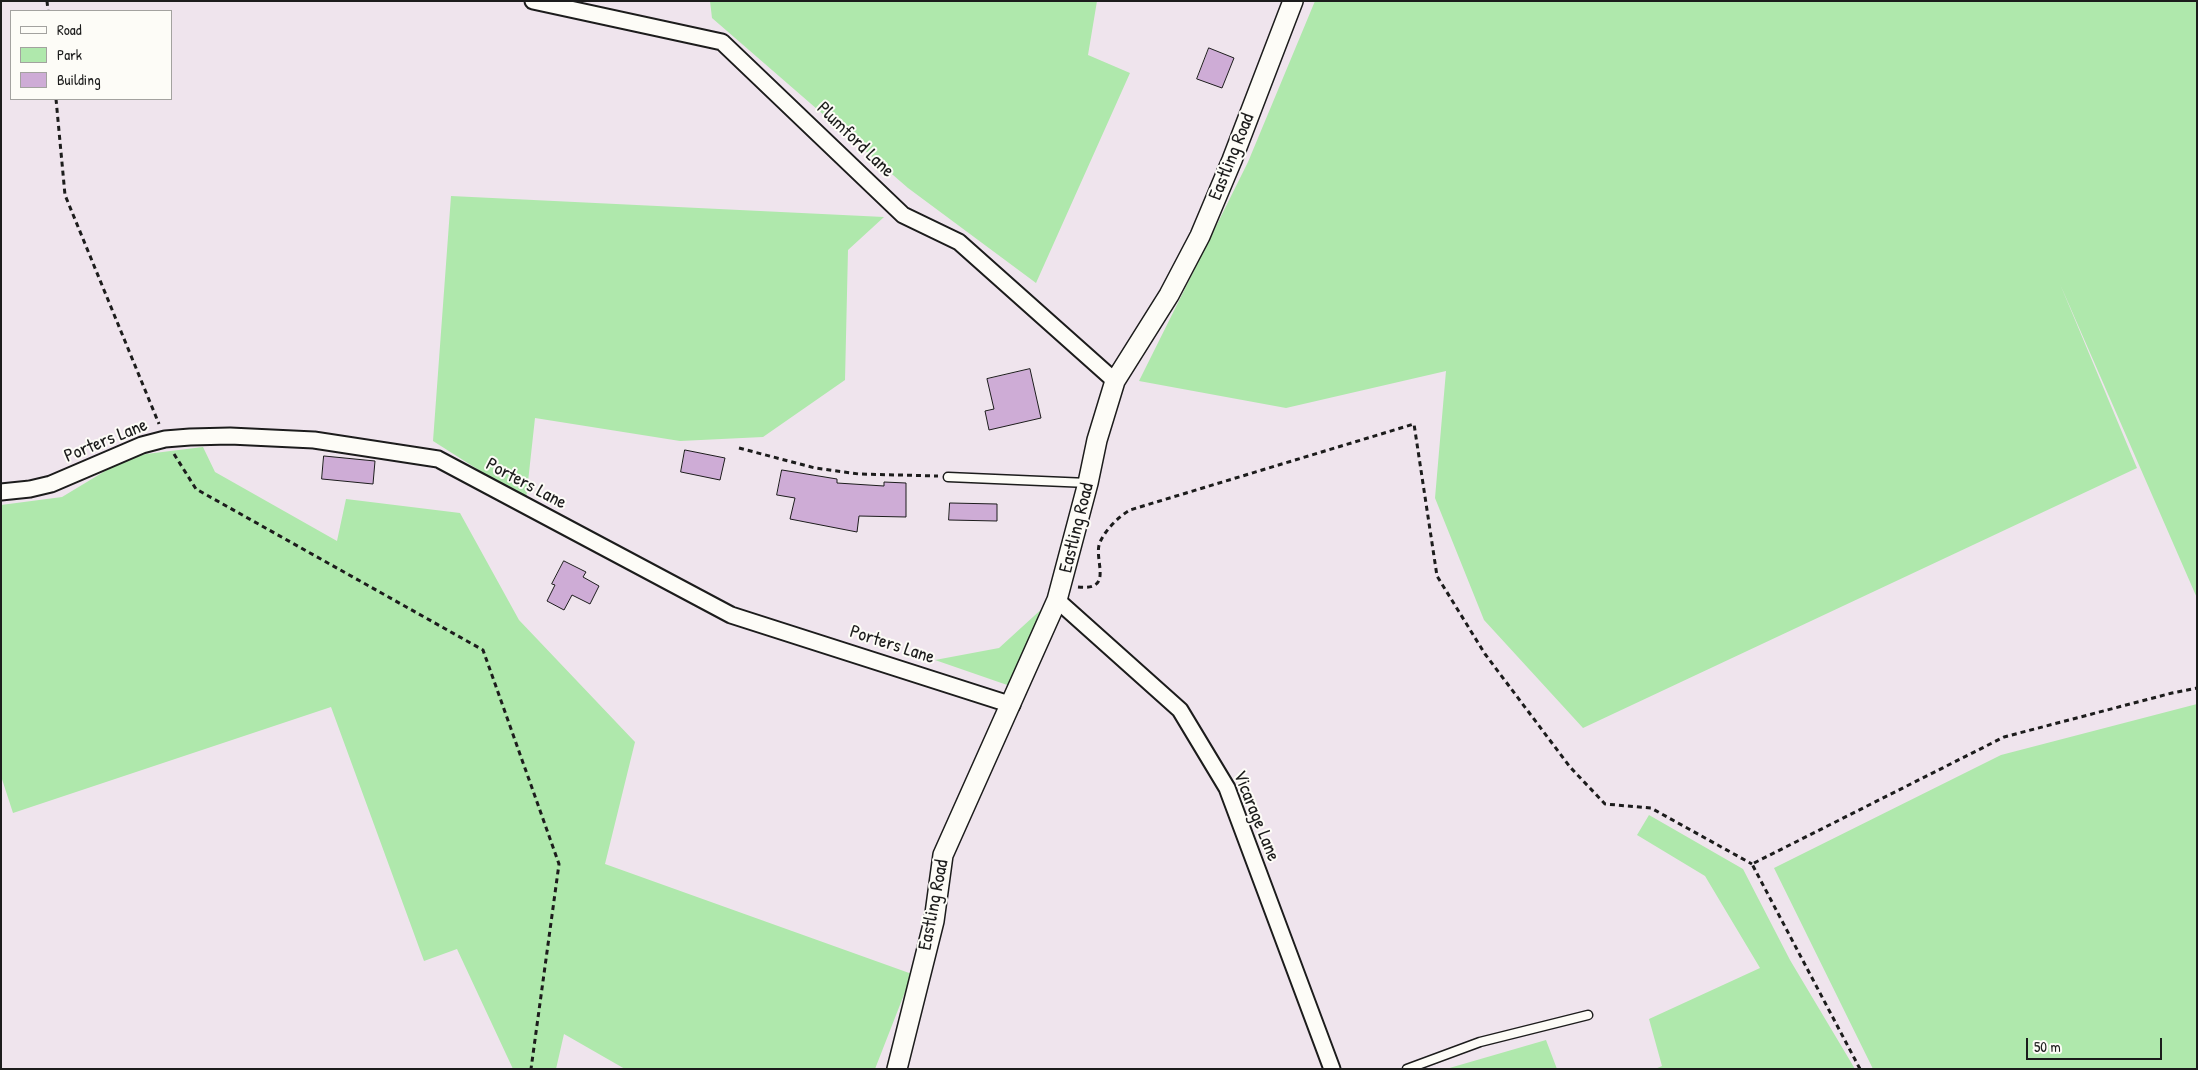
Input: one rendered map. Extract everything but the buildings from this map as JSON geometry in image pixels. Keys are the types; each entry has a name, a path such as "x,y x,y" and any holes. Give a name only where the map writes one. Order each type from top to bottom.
{"street":[{"name":"Plumford Lane","path":"533,1 722,42 903,215 959,242 1115,381"},
{"name":"Eastling Road","path":"897,1069 934,921 943,855 1012,705 1060,593 1088,483 1096,440 1115,381 1169,296 1200,236 1232,160 1293,1"},
{"path":"1042,322 1081,360 1104,377 1115,381"},
{"name":"Porters Lane","path":"1,492 30,489 51,484 142,445 165,440 230,436 314,440 438,459 730,615 1012,705"},
{"name":"Vicarage Lane","path":"1060,593 1180,710 1227,788 1332,1069"}],"lane":[{"path":"948,477 1088,483"},
{"path":"1407,1069 1480,1042 1588,1015"}],"path":[{"path":"56,100 65,195 165,440 196,489 483,650 559,864 531,1069"},
{"path":"1060,593 1084,588 1097,582 1101,572 1098,548 1101,540 1117,520 1130,510 1414,424 1437,576 1485,654 1570,767 1605,804 1651,808 1752,864 1860,1069"},
{"path":"739,448 815,468 842,472 948,477"},
{"path":"1752,864 2004,737 2172,692 2197,688"}],"green space":[{"path":"710,1 1097,1 1088,55 1130,73 1036,283 908,188 712,18"},
{"path":"1315,1 2197,1 2197,598 2060,284 2137,468 1583,728 1484,620 1435,498 1446,371 1286,408 1139,381 1248,162"},
{"path":"451,196 884,217 848,250 845,380 763,437 680,441 535,418 526,500 433,441"},
{"path":"203,447 215,472 337,541 346,499 460,513 519,620 635,742 605,864 912,974 875,1069 625,1069 564,1034 556,1069 513,1069 457,949 424,961 331,707 13,813 1,776 1,505 62,497 130,456"},
{"path":"1045,606 1013,687 935,660 999,648"},
{"path":"2197,704 2197,1069 1873,1069 1774,868 2001,755"},
{"path":"1649,815 1743,869 1790,960 1855,1069 1655,1069 1662,1066 1649,1019 1760,968 1705,876 1637,835"},
{"path":"1546,1040 1557,1069 1446,1069"}]}
